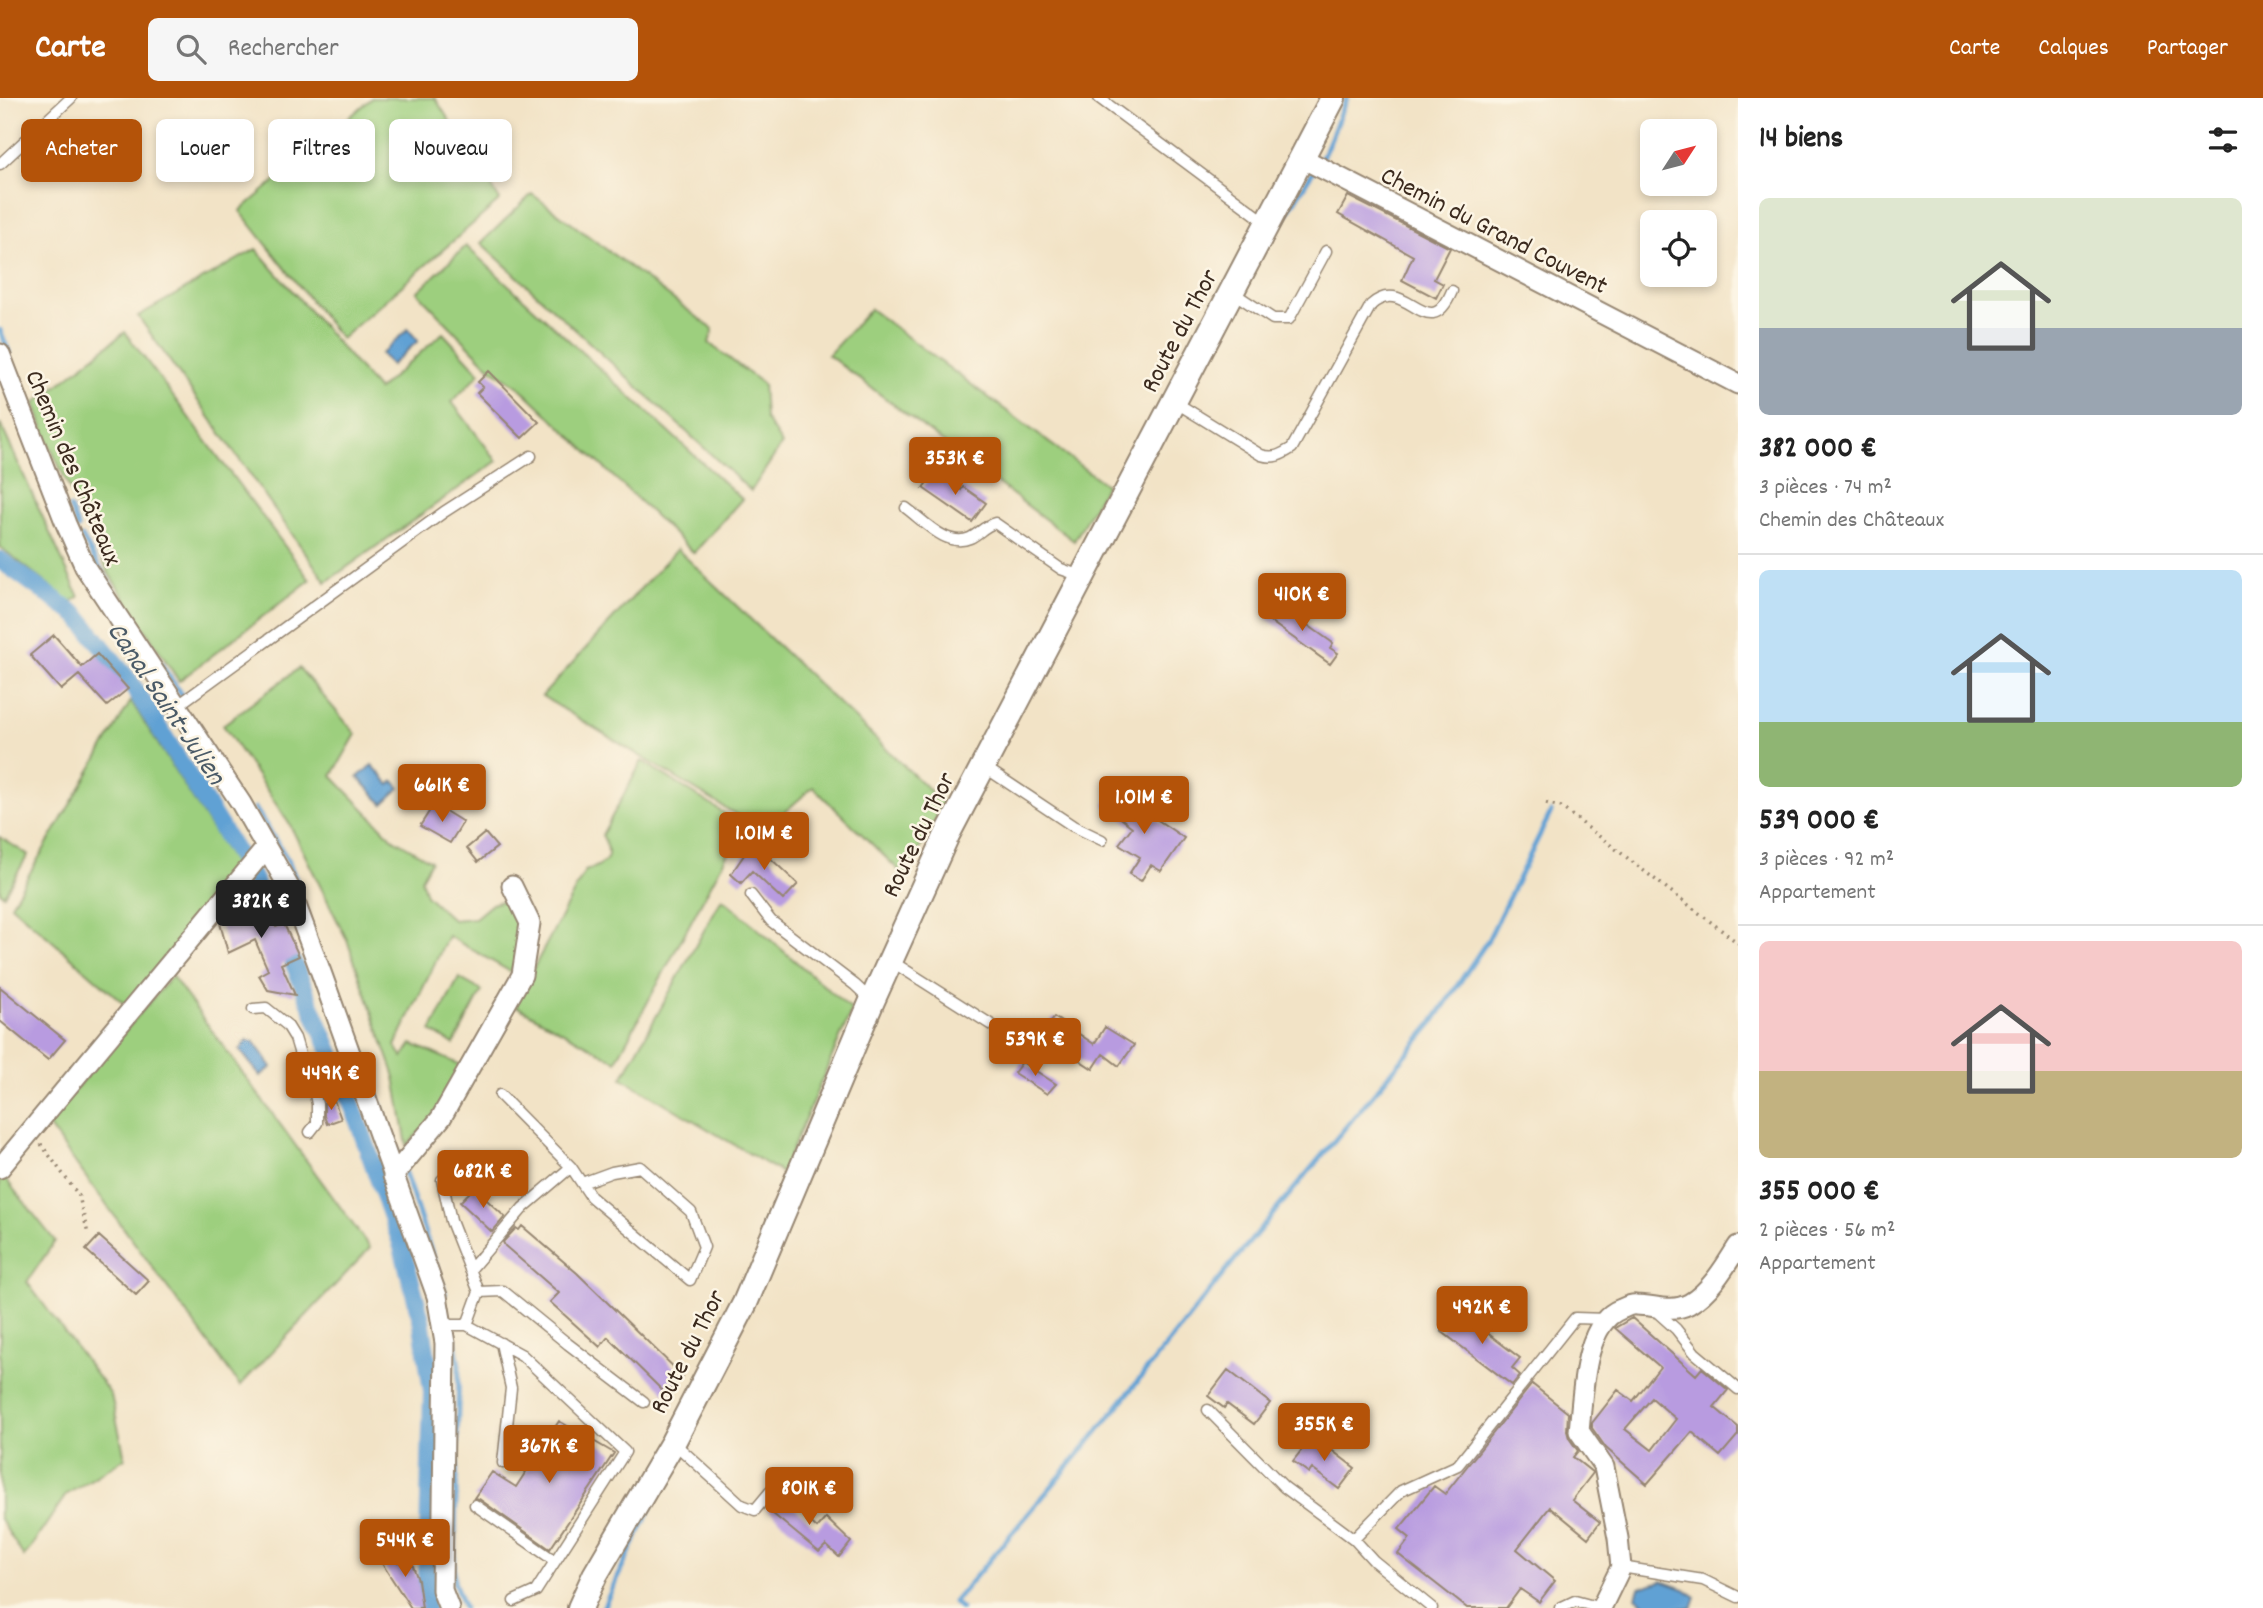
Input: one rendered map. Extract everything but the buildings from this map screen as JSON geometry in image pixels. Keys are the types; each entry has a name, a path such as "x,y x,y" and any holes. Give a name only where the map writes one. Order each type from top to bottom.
{"street":[{"name":"Route du Thor","path":"580,1608 595,1575 673,1442 745,1303 872,1001 947,835 1333,98"},
{"name":"Chemin du Grand Couvent","path":"1302,158 1738,384"},
{"name":"Chemin des Châteaux","path":"0,354 85,567 241,803 289,889 323,975 437,1296 445,1343 442,1590 449,1608"},
{"path":"0,1168 267,848"},
{"path":"393,1176 441,1118 522,975 530,923 512,886"},
{"path":"1601,1608 1621,1567 1604,1467 1580,1431 1589,1349 1599,1326 1613,1312 1634,1304 1654,1308 1677,1308 1691,1303 1715,1281 1738,1247"}],"lane":[{"path":"0,164 71,98"},
{"path":"1099,98 1268,224"},
{"path":"1232,291 1273,319 1289,319 1326,251"},
{"path":"1172,404 1183,407 1261,455 1271,458 1282,454 1292,448 1371,305 1378,298 1387,295 1398,298 1427,314 1446,306 1452,291"},
{"path":"177,706 444,512 531,456"},
{"path":"906,508 945,537 957,542 973,537 985,526 995,523 1061,569 1082,576"},
{"path":"983,766 1073,826 1102,840"},
{"path":"751,895 771,921 872,1001"},
{"path":"890,961 1031,1049"},
{"path":"253,1009 266,1008 287,1025 295,1038 301,1058 311,1076 317,1104 317,1123 310,1132"},
{"path":"311,1076 365,1095"},
{"path":"500,1095 571,1167 591,1197 690,1280 704,1247 691,1212 640,1167 612,1172 582,1183"},
{"path":"470,1270 523,1209 571,1167"},
{"path":"442,1180 451,1221 479,1292 467,1325"},
{"path":"479,1292 503,1291 644,1402"},
{"path":"1654,1308 1676,1329 1695,1353 1738,1388"},
{"path":"1354,1539 1401,1491 1458,1465 1575,1318 1606,1320"},
{"path":"442,1325 467,1325 522,1355 625,1452 536,1591 514,1601"},
{"path":"500,1343 511,1388 503,1463"},
{"path":"1208,1410 1284,1487 1354,1539 1374,1561 1432,1608"},
{"path":"673,1442 742,1505 755,1510 770,1492"},
{"path":"475,1505 555,1561"},
{"path":"1621,1567 1703,1580 1738,1597"},
{"path":"1560,1608 1575,1601 1601,1608"}],"path":[{"path":"1546,803 1560,807 1738,943"},
{"path":"31,1131 79,1196 88,1234"}],"green space":[{"path":"372,98 435,98 448,119 389,119 389,182 489,182 500,200 341,339 240,211 274,182 375,182 375,119 347,119"},
{"path":"532,194 713,329 709,343 763,384 765,418 782,444 751,491 481,243"},
{"path":"466,246 742,499 694,553 519,387 490,368 417,292"},
{"path":"256,249 378,390 443,333 480,373 452,402 497,461 326,582 138,316"},
{"path":"870,309 1106,485 1074,541 828,355"},
{"path":"125,332 310,580 179,681 109,574 47,440 35,403"},
{"path":"0,423 79,597 71,602 0,547"},
{"path":"677,549 944,804 905,876 813,787 763,831 542,696"},
{"path":"299,668 356,734 332,776 392,838 431,861 421,879 426,895 453,920 475,918 492,904 502,901 515,911 522,940 511,972 448,936 395,1046 403,1057 412,1044 461,1065 436,1113 407,1146 395,1077 347,940 290,825 223,725"},
{"path":"131,701 239,872 128,1007 11,905"},
{"path":"642,761 743,825 616,1061 514,1005 585,871 599,866 607,859 608,849 602,835"},
{"path":"0,837 28,855 4,895 0,892"},
{"path":"722,898 852,1010 782,1173 622,1078"},
{"path":"172,976 370,1248 240,1386 46,1123"},
{"path":"459,978 482,991 454,1044 431,1031"},
{"path":"4,1177 55,1241 27,1282 111,1395 125,1458 66,1495 24,1557 0,1519 0,1182"}],"water":[{"path":"408,329 418,341 391,365 381,354"},
{"path":"372,765 390,785 394,781 400,788 383,804 358,777"},
{"path":"246,1041 253,1041 272,1067 260,1076 240,1050"},
{"path":"1662,1581 1684,1589 1696,1597 1692,1608 1650,1608 1636,1597 1639,1588"}],"waterway":[{"path":"1319,162 1347,98"},
{"path":"1280,224 1314,170"},
{"path":"0,330 9,352"},
{"path":"70,508 78,528"},
{"path":"82,537 119,601"},
{"name":"Canal Saint-Julien","path":"0,560 78,616 131,683 243,863"},
{"path":"140,633 185,700"},
{"path":"255,808 288,860 298,885"},
{"path":"961,1608 954,1602 1094,1436 1233,1262 1431,1025 1488,940 1551,812"},
{"name":"Canal Saint-Julien","path":"252,876 259,891"},
{"name":"Canal Saint-Julien","path":"294,964 350,1099 400,1240 421,1319 432,1391 426,1608"},
{"path":"342,1002 401,1160"},
{"path":"404,1170 445,1293"},
{"path":"454,1337 459,1365 454,1581 464,1608"},
{"path":"603,1608 664,1480"}]}
